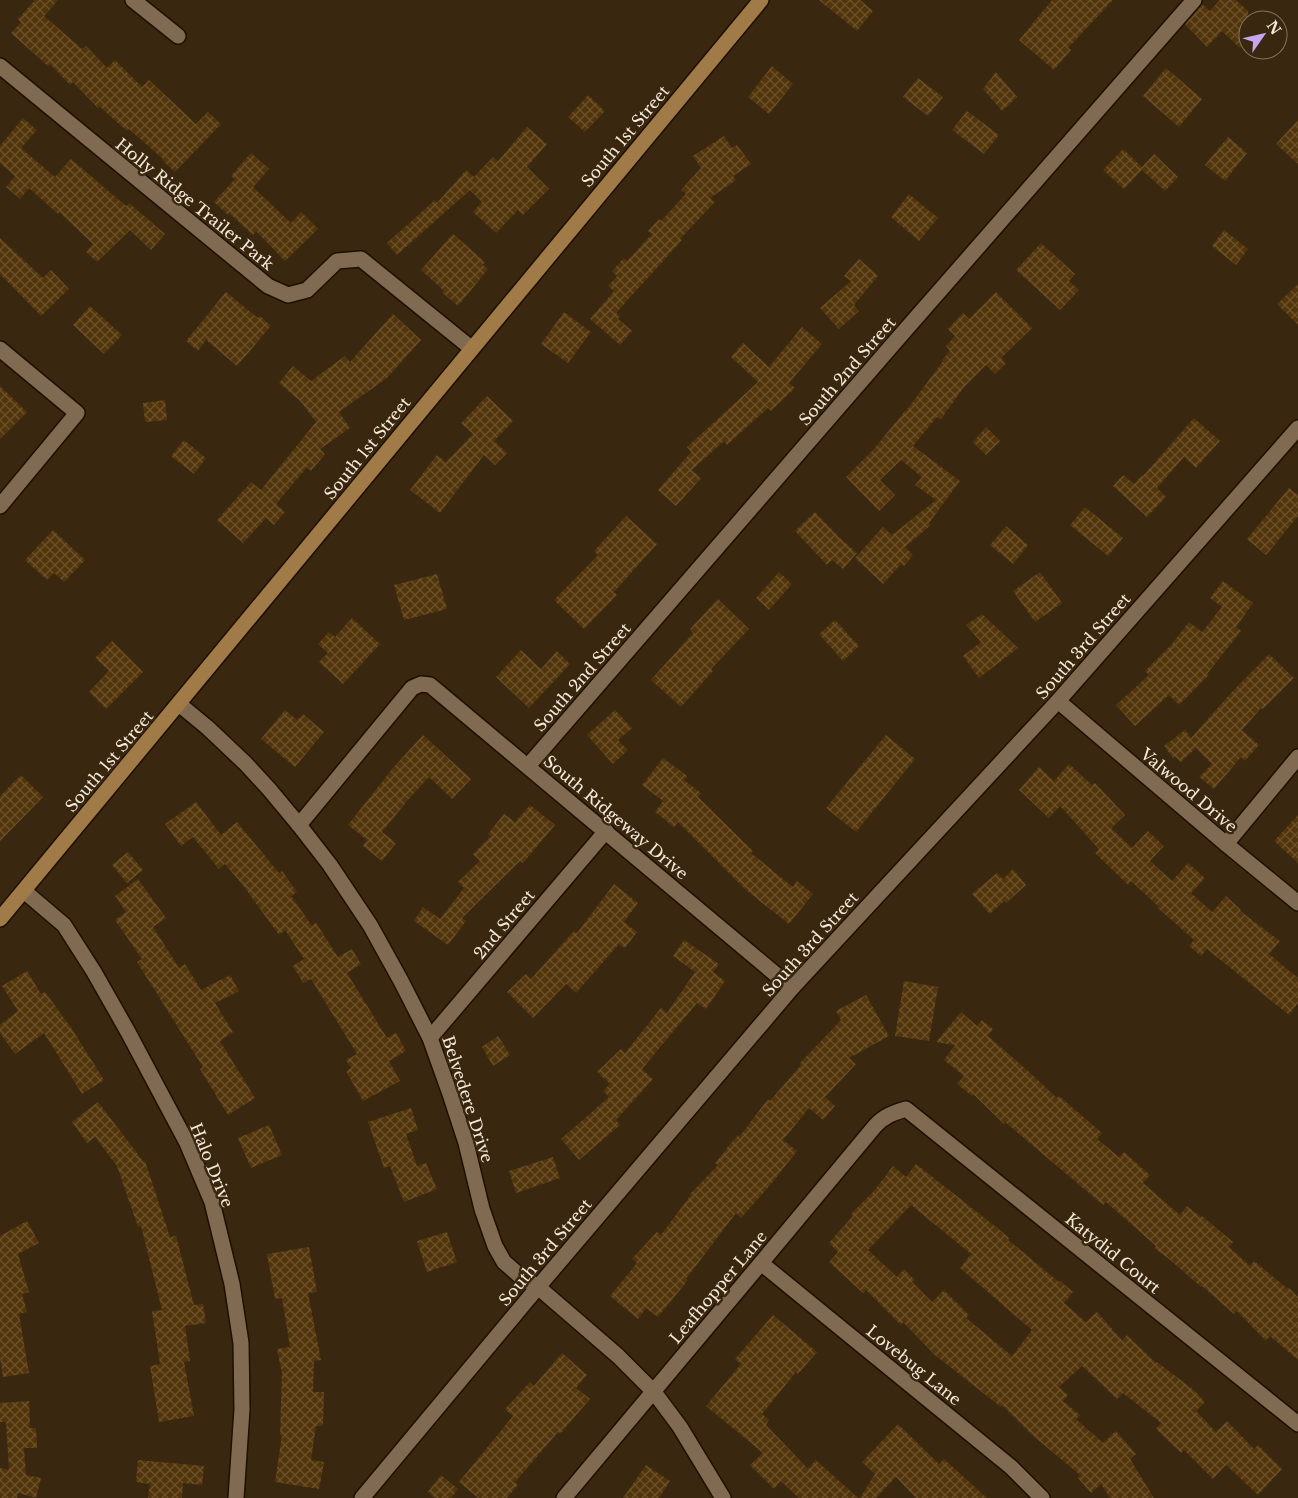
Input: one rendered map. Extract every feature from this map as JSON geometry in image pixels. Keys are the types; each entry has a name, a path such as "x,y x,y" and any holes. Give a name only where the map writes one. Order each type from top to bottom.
{"street":[{"path":"133,0 178,36"},
{"name":"South 1st Street","path":"0,919 761,0"},
{"name":"South 2nd Street","path":"528,766 1194,0"},
{"name":"Holly Ridge Trailer Park","path":"0,66 268,286 288,295 307,290 337,261 361,260 471,348"},
{"path":"0,349 77,412 0,506"},
{"name":"South 3rd Street","path":"362,1498 792,988 1058,701 1298,428"},
{"name":"South Ridgeway Drive","path":"299,824 412,688 421,684 430,684 792,988"},
{"name":"Valwood Drive","path":"1058,701 1298,903"},
{"name":"Belvedere Drive","path":"178,704 208,728 246,764 299,824 330,865 370,925 430,1038 466,1143 482,1208 495,1246 504,1262 520,1276 538,1287 618,1356 654,1392 680,1428 723,1498"},
{"path":"1226,844 1298,757"},
{"name":"2nd Street","path":"430,1038 606,832"},
{"name":"Halo Drive","path":"24,890 64,925 94,972 187,1143 212,1202 232,1284 241,1343 242,1409 236,1498"},
{"name":"Leafhopper Lane","path":"564,1498 875,1126 883,1117 894,1112 906,1110"},
{"name":"Katydid Court","path":"906,1110 1298,1424"},
{"name":"Lovebug Lane","path":"761,1263 1010,1466 1042,1498"}],"building":[{"path":"35,0 58,0 44,16 82,49 86,46 107,68 115,60 142,87 149,80 196,124 208,112 221,124 175,172 129,129 127,131 99,106 98,108 73,82 70,85 50,64 48,66 11,33 21,22 18,19"},
{"path":"819,0 860,0 873,11 857,31"},
{"path":"1052,0 1113,0 1068,48 1071,50 1054,70 1019,40"},
{"path":"1220,0 1236,0 1247,10 1238,10 1238,46 1222,31 1207,47 1185,24 1202,4 1210,11"},
{"path":"772,66 793,84 769,114 748,97"},
{"path":"1166,68 1202,99 1179,127 1143,96"},
{"path":"996,72 1017,97 1002,111 983,89"},
{"path":"918,78 943,97 928,116 903,97"},
{"path":"588,95 605,111 585,132 568,117"},
{"path":"967,111 999,135 984,154 952,130"},
{"path":"23,118 37,130 21,148 55,177 71,159 126,206 129,203 165,234 151,250 130,230 97,262 86,252 93,244 59,212 58,214 29,188 20,199 6,187 15,176 0,163 0,146"},
{"path":"1298,120 1298,164 1276,144"},
{"path":"527,127 547,144 527,167 549,189 523,215 518,210 496,233 473,212 482,202 470,190 397,255 387,243 435,200 437,203 466,170 474,177 493,157 498,161"},
{"path":"724,136 732,148 737,145 751,164 733,176 736,180 710,198 715,202 616,313 620,316 618,319 632,331 620,345 590,319 614,291 608,286 617,276 612,271 624,258 627,261 652,234 648,231 659,219 661,221 686,194 681,190 701,168 693,156"},
{"path":"1228,137 1247,153 1225,181 1205,165"},
{"path":"1123,149 1142,167 1154,154 1178,177 1165,191 1142,170 1124,189 1103,170"},
{"path":"251,153 269,169 253,187 291,223 301,212 318,229 285,261 256,231 253,235 214,202 235,179 231,176"},
{"path":"909,194 938,218 919,241 891,217"},
{"path":"1224,230 1248,249 1236,265 1212,246"},
{"path":"453,234 485,262 483,265 488,269 458,306 421,270"},
{"path":"0,238 43,278 51,270 69,289 41,316 0,274"},
{"path":"1041,243 1075,274 1069,281 1079,290 1060,310 1016,270"},
{"path":"859,259 878,276 854,305 859,311 839,329 820,308 851,281 844,276"},
{"path":"1298,284 1298,325 1277,304"},
{"path":"226,292 271,326 237,366 206,340 198,351 186,341"},
{"path":"996,292 1032,328 1001,358 1006,363 995,374 986,365 964,387 941,419 937,417 913,446 960,481 929,523 931,525 905,547 913,555 904,566 901,564 883,584 855,558 883,527 892,535 936,500 915,485 922,477 901,460 880,480 895,495 879,511 846,477 873,450 906,411 950,351 946,346 955,336 948,329 963,313 969,319"},
{"path":"90,306 122,335 104,354 73,325"},
{"path":"564,312 591,332 568,363 541,344"},
{"path":"393,314 421,340 387,378 339,412 350,428 320,449 325,454 311,471 307,467 276,504 285,512 274,525 266,518 243,543 217,520 251,482 261,490 316,422 300,401 279,383 293,366 311,381 345,356 350,362"},
{"path":"802,327 822,344 789,383 795,388 771,411 768,408 727,445 724,441 692,470 701,478 676,506 658,490 691,452 687,447 758,382 731,357 743,343 769,367"},
{"path":"0,386 27,412 0,439"},
{"path":"487,396 513,421 494,441 507,453 495,465 484,455 440,513 410,490 437,455 446,462 473,434 461,423"},
{"path":"165,400 167,420 145,422 143,403"},
{"path":"1194,418 1220,441 1196,468 1184,457 1157,488 1166,497 1147,517 1113,486 1123,475 1134,484"},
{"path":"986,427 1000,441 986,455 973,442"},
{"path":"184,440 206,458 194,474 171,456"},
{"path":"1289,488 1298,495 1298,516 1266,555 1247,539"},
{"path":"1085,507 1123,538 1108,556 1070,525"},
{"path":"815,512 857,553 843,569 832,560 827,565 795,531"},
{"path":"626,516 657,544 614,592 617,595 584,629 554,600 598,555 594,551"},
{"path":"1006,526 1028,545 1013,564 990,545"},
{"path":"53,530 85,560 64,582 54,573 47,580 25,560"},
{"path":"779,572 792,584 769,610 756,598"},
{"path":"1040,572 1062,603 1035,622 1013,591"},
{"path":"437,574 447,609 404,620 394,585"},
{"path":"1223,581 1253,603 1236,627 1241,631 1207,674 1209,675 1179,705 1169,695 1135,726 1116,705 1149,675 1145,671 1171,645 1189,622 1202,632 1222,607 1210,598"},
{"path":"718,599 749,629 711,669 713,671 681,707 651,680 693,633 690,629"},
{"path":"982,614 1018,648 979,678 963,656 981,642 966,625"},
{"path":"352,618 380,644 343,684 319,662 328,653 318,644 329,632 335,637"},
{"path":"835,620 859,646 843,661 819,634"},
{"path":"112,641 143,672 106,709 89,692 109,671 95,658"},
{"path":"521,650 541,669 557,651 570,664 529,708 496,677"},
{"path":"1269,654 1294,678 1263,709 1261,708 1242,730 1259,745 1245,761 1241,757 1214,789 1199,777 1212,764 1196,748 1181,762 1174,756 1173,758 1164,746 1185,730 1191,738"},
{"path":"285,710 297,720 303,714 324,732 295,767 261,739"},
{"path":"615,710 632,728 618,740 628,750 613,764 587,735"},
{"path":"423,735 471,779 452,799 429,777 382,832 396,843 382,861 363,846 367,840 348,825 393,768"},
{"path":"886,735 915,759 856,832 826,808"},
{"path":"663,758 687,776 684,780 701,793 698,797 753,851 751,853 793,887 797,881 813,894 789,924 746,890 678,822 674,827 655,812 663,801 642,785"},
{"path":"1069,764 1092,785 1095,783 1125,815 1111,828 1132,848 1148,831 1164,846 1150,861 1172,881 1188,863 1205,878 1191,893 1212,912 1226,896 1240,911 1280,941 1269,954 1298,978 1298,1003 1289,1015 1207,949 1201,956 1189,946 1194,940 1131,881 1128,885 1095,853 1099,849 1060,806 1049,818 1019,790 1039,767 1054,781"},
{"path":"21,775 43,797 0,841 0,796"},
{"path":"196,802 221,835 237,822 279,873 282,871 297,892 291,896 312,926 316,923 338,957 352,949 361,964 347,973 387,1038 396,1033 406,1051 389,1061 400,1081 363,1101 346,1071 351,1068 346,1060 357,1054 311,979 303,983 293,966 304,959 285,930 279,935 225,864 219,869 193,837 181,846 165,824"},
{"path":"530,805 555,825 523,863 520,861 462,918 466,921 448,945 414,921 423,907 440,919 464,888 458,882 480,861 473,854 491,836 488,834 504,814 515,822"},
{"path":"1298,815 1298,863 1274,841"},
{"path":"128,852 143,870 127,883 112,865"},
{"path":"1013,869 1026,885 990,914 972,894 997,873 1003,879"},
{"path":"138,879 166,918 153,927 179,968 185,964 201,990 230,975 239,991 215,1003 233,1032 220,1041 255,1098 228,1115 200,1069 203,1067 137,962 142,959 115,920 126,912 115,896"},
{"path":"614,884 638,903 624,922 637,932 625,948 619,944 576,993 566,984 533,1018 507,992 526,974 531,979 574,931 577,933"},
{"path":"684,940 719,964 713,972 725,981 706,1009 697,1003 642,1069 653,1079 616,1120 620,1125 579,1160 561,1139 609,1097 603,1091 610,1084 597,1072 621,1049 625,1053 661,1008 667,1013 695,972 673,956"},
{"path":"27,971 41,994 45,992 72,1029 104,1080 82,1094 44,1033 15,1054 0,1033 0,1025 18,1011 2,986"},
{"path":"904,981 938,987 929,1041 895,1036"},
{"path":"866,995 889,1036 849,1058 856,1064 825,1097 835,1106 823,1120 809,1108 783,1140 797,1151 771,1184 741,1218 736,1213 686,1279 688,1280 658,1317 646,1308 638,1319 610,1296 637,1263 632,1259 657,1232 661,1235 690,1194 718,1165 715,1163 726,1149 738,1135 740,1136 768,1099 770,1101 801,1065 800,1063 841,1020 836,1011"},
{"path":"961,1012 977,1026 982,1020 993,1029 988,1036 1057,1098 1059,1096 1102,1133 1097,1139 1119,1157 1124,1152 1150,1175 1143,1183 1180,1215 1187,1206 1202,1216 1233,1242 1229,1247 1250,1266 1254,1261 1298,1297 1298,1360 1270,1336 1266,1341 1237,1311 1234,1314 1154,1248 1156,1246 1106,1202 1103,1205 1005,1122 1004,1124 973,1094 972,1096 957,1084 964,1076 944,1060 955,1045 936,1042"},
{"path":"498,1036 510,1055 493,1066 482,1047"},
{"path":"98,1102 143,1161 145,1161 170,1237 176,1236 194,1305 203,1304 206,1323 185,1326 190,1361 184,1362 194,1416 159,1422 150,1366 160,1364 152,1311 162,1310 141,1226 138,1227 117,1166 95,1137 87,1143 72,1122"},
{"path":"411,1108 418,1130 406,1134 417,1166 426,1163 437,1189 404,1202 390,1166 384,1168 368,1122"},
{"path":"269,1125 282,1155 251,1168 238,1138"},
{"path":"553,1157 560,1178 516,1193 509,1171"},
{"path":"916,1164 996,1227 1009,1238 1008,1240 1073,1292 1064,1303 1086,1322 1097,1312 1122,1340 1127,1335 1156,1363 1195,1391 1205,1402 1196,1411 1216,1432 1227,1421 1254,1449 1258,1445 1282,1469 1258,1495 1226,1465 1213,1479 1184,1450 1181,1453 1156,1429 1161,1423 1123,1393 1117,1399 1082,1366 1059,1387 1068,1395 1063,1401 1080,1415 1076,1419 1103,1443 1116,1431 1136,1454 1130,1459 1154,1498 1110,1498 1101,1484 1091,1493 1078,1478 1080,1475 1031,1434 1002,1405 1001,1407 935,1355 903,1322 901,1325 866,1290 863,1293 829,1262 838,1252 829,1243 853,1216 851,1214 874,1191 893,1166 906,1177","holes":["911,1205 971,1254 960,1268 1032,1330 1012,1356 966,1318 969,1315 944,1290 932,1302 912,1282 915,1280 904,1269 897,1277 868,1250"]},
{"path":"27,1221 39,1243 18,1254 29,1292 22,1294 27,1312 19,1314 29,1373 3,1377 0,1358 0,1236"},
{"path":"447,1232 457,1262 427,1272 417,1241"},
{"path":"309,1247 317,1292 308,1293 321,1360 314,1361 313,1392 324,1392 323,1426 316,1426 311,1460 324,1462 319,1489 275,1482 282,1435 280,1435 282,1373 277,1349 290,1347 282,1298 275,1299 267,1254"},
{"path":"773,1315 817,1352 798,1374 796,1372 762,1414 769,1420 766,1425 808,1469 816,1460 858,1498 799,1498 781,1481 774,1489 750,1465 763,1453 706,1406 741,1364 735,1359"},
{"path":"562,1353 587,1375 576,1388 590,1399 560,1434 558,1432 515,1482 518,1485 507,1498 478,1498 459,1482 513,1416 505,1409 530,1382 534,1386"},
{"path":"29,1401 30,1428 36,1428 37,1448 24,1448 26,1475 41,1478 36,1498 18,1493 17,1498 0,1498 0,1468 9,1470 6,1422 0,1422 0,1403"},
{"path":"898,1424 939,1464 944,1459 987,1498 916,1498 896,1477 876,1498 860,1498 875,1474 862,1462"},
{"path":"138,1460 204,1466 202,1485 183,1483 182,1498 148,1498 150,1484 136,1482"},
{"path":"646,1465 670,1481 659,1498 623,1498"},
{"path":"441,1475 458,1489 451,1498 435,1498 428,1492"}]}
